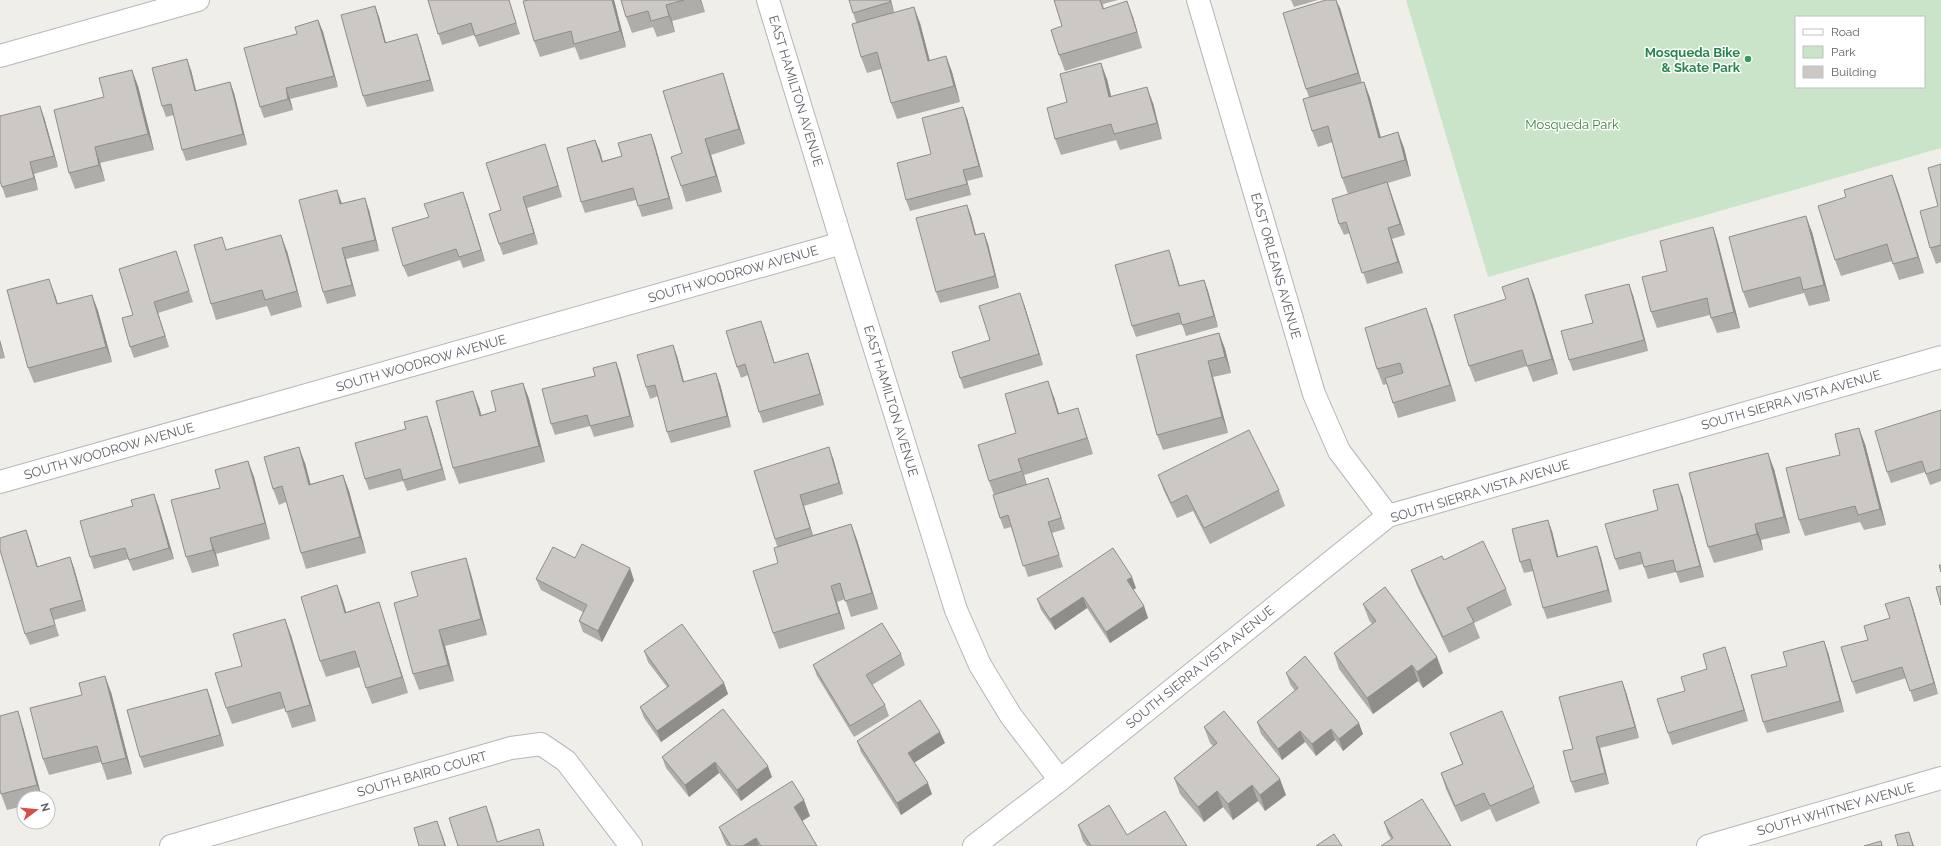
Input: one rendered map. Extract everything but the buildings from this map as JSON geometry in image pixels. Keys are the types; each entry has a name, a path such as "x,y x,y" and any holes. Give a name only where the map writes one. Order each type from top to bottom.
{"street":[{"path":"0,56 198,0"},
{"name":"EAST HAMILTON AVENUE","path":"768,0 956,610 980,665 1011,716 1060,780"},
{"name":"EAST ORLEANS AVENUE","path":"1198,0 1314,394 1339,450 1388,516"},
{"name":"SOUTH WOODROW AVENUE","path":"0,482 842,244"},
{"name":"SOUTH SIERRA VISTA AVENUE","path":"974,846 1060,780 1388,516 1941,357"},
{"name":"SOUTH BAIRD COURT","path":"171,846 511,748 541,744 566,760 631,846"},
{"name":"SOUTH WHITNEY AVENUE","path":"1708,846 1941,778"}],"green space":[{"name":"Mosqueda Park","path":"1406,0 1941,0 1941,148 1488,277"}],"place":[{"name":"Mosqueda Bike & Skate Park","path":"1748,59"}]}
